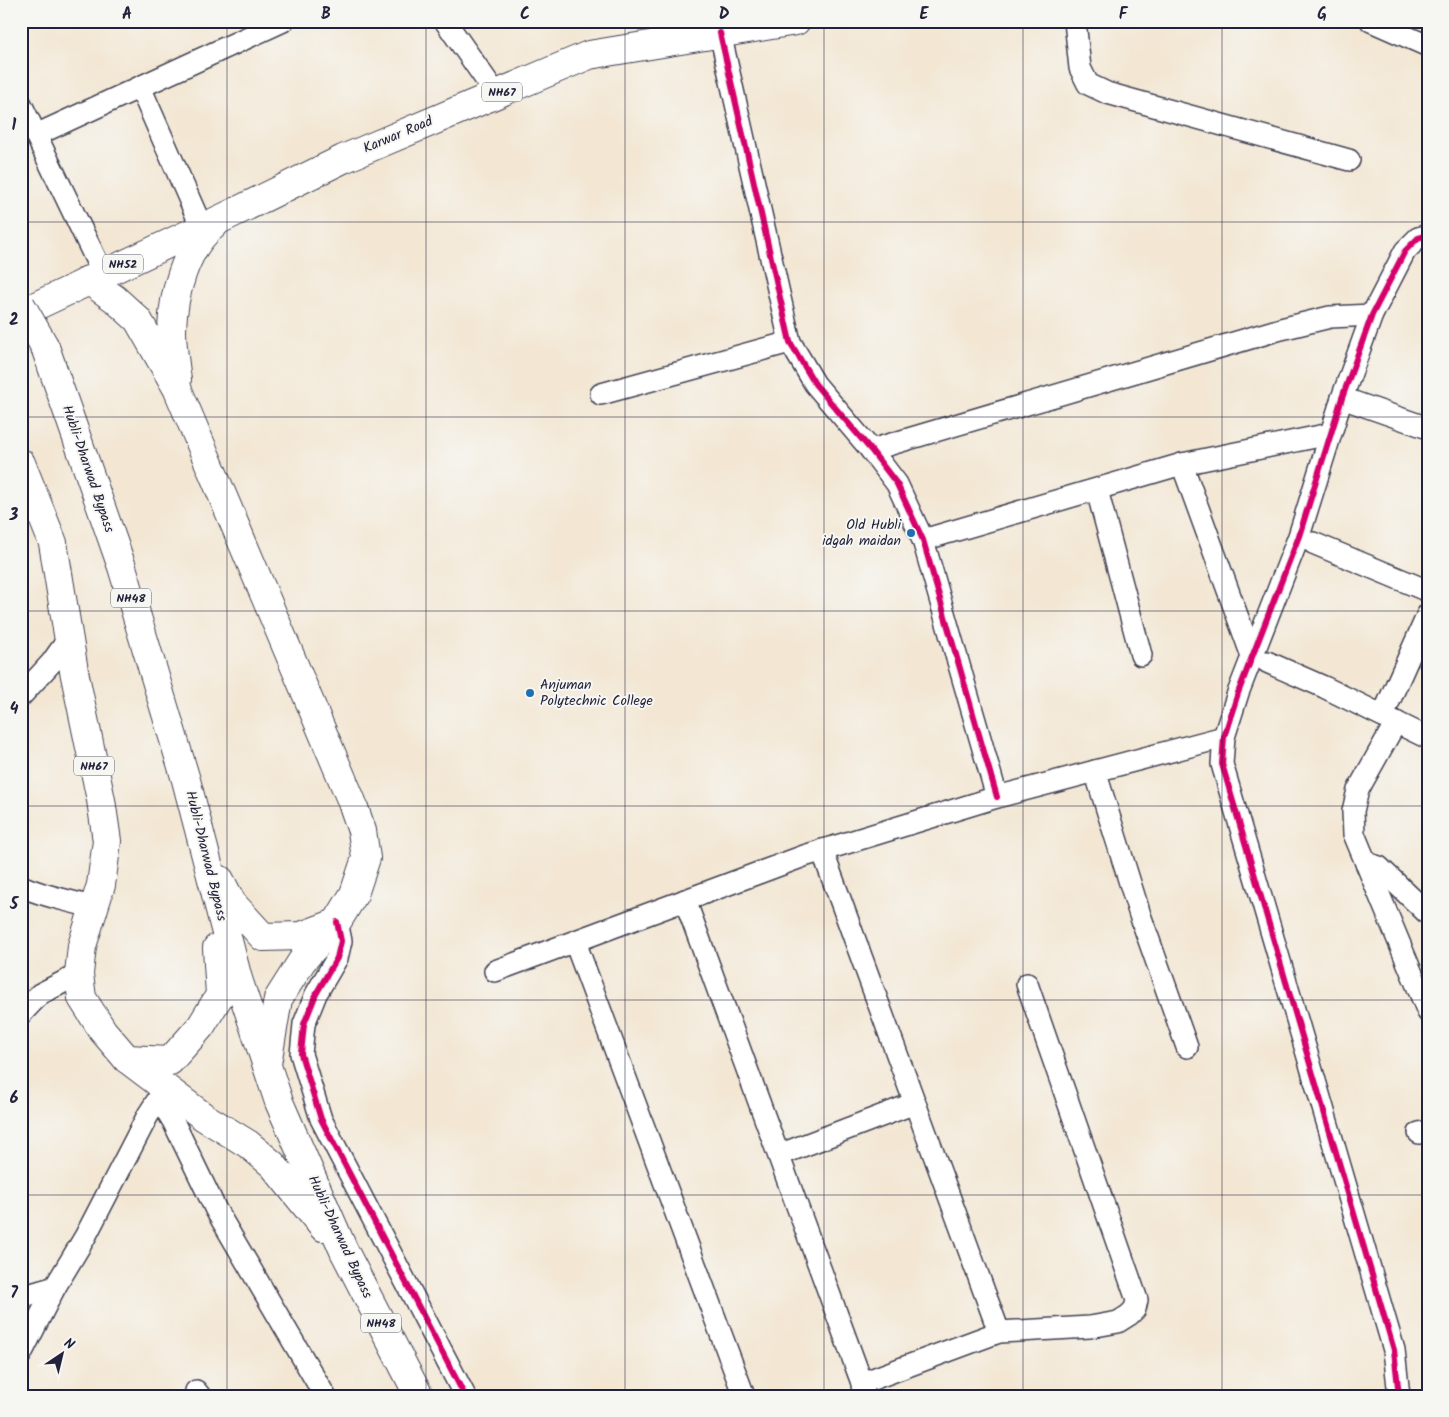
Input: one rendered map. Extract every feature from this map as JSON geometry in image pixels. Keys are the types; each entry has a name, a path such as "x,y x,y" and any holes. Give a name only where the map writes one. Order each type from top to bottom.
{"highway":[{"name":"Karwar Road","path":"21,313 343,159 589,55 796,21"},
{"name":"NH67","path":"213,222 186,260 177,295 172,330 177,388 352,802 362,831 366,858 354,894 337,922"},
{"path":"96,277 138,320 177,388"},
{"name":"Hubli-Dharwad Bypass","path":"21,305 45,347 124,574 186,780 238,980 279,1102 344,1251 418,1396"},
{"name":"NH67","path":"21,463 53,543 107,841 101,885 82,946 79,974 82,998 103,1031 127,1059"},
{"path":"205,853 232,903 263,937 301,936 337,922"},
{"path":"127,1059 170,1061 201,1026 220,995 217,947 205,853"},
{"path":"267,1067 278,999 302,961 337,922"},
{"path":"127,1059 160,1091 248,1144 273,1165 344,1251"}],"street":[{"path":"36,135 140,87 248,28 283,21"},
{"path":"445,21 496,94"},
{"path":"1075,21 1080,68 1088,84 1107,93 1349,160"},
{"path":"1371,21 1428,46"},
{"path":"720,33 790,342 815,384 897,484 923,540 997,797"},
{"path":"140,87 213,222"},
{"path":"21,104 96,277"},
{"path":"1399,1396 1394,1350 1222,764 1224,737 1238,693 1260,660 1330,434 1372,315 1405,251 1418,238 1428,235"},
{"path":"858,435 1330,317 1372,315"},
{"path":"601,394 790,342"},
{"path":"1342,398 1428,428"},
{"path":"923,540 1182,464 1330,434"},
{"path":"1182,464 1260,660 1324,687 1428,738"},
{"path":"1097,490 1141,655"},
{"path":"1313,543 1428,591"},
{"path":"1428,614 1389,719 1358,790 1353,811 1354,834 1428,1012"},
{"path":"21,696 52,662 69,638"},
{"path":"496,971 822,850 997,797 1224,737"},
{"path":"1095,771 1140,915 1186,1047"},
{"path":"822,850 999,1332"},
{"path":"1366,863 1378,867 1428,914"},
{"path":"21,886 37,893 94,908"},
{"path":"685,900 863,1389 999,1332 1090,1327 1118,1322 1135,1309 1137,1300 1027,984"},
{"path":"337,922 341,941 338,958 316,994 304,1024 301,1054 321,1119 465,1396"},
{"path":"574,942 744,1396"},
{"path":"21,1014 40,994 79,974"},
{"path":"21,1354 54,1287 85,1237 160,1091"},
{"path":"160,1091 216,1210 325,1396"},
{"path":"779,1155 914,1103"},
{"path":"21,1297 54,1287"}],"cycle path":[{"path":"720,33 790,342 815,384 897,484 923,540 997,797"},
{"path":"1399,1396 1394,1350 1222,764 1224,737 1238,693 1299,536 1342,398 1372,315 1405,251 1418,238 1428,235"},
{"path":"337,922 341,941 337,958 316,994 304,1024 301,1054 321,1119 465,1396"}],"place":[{"name":"Old Hubli idgah maidan","path":"911,533"},
{"name":"Anjuman Polytechnic College","path":"530,693"}]}
